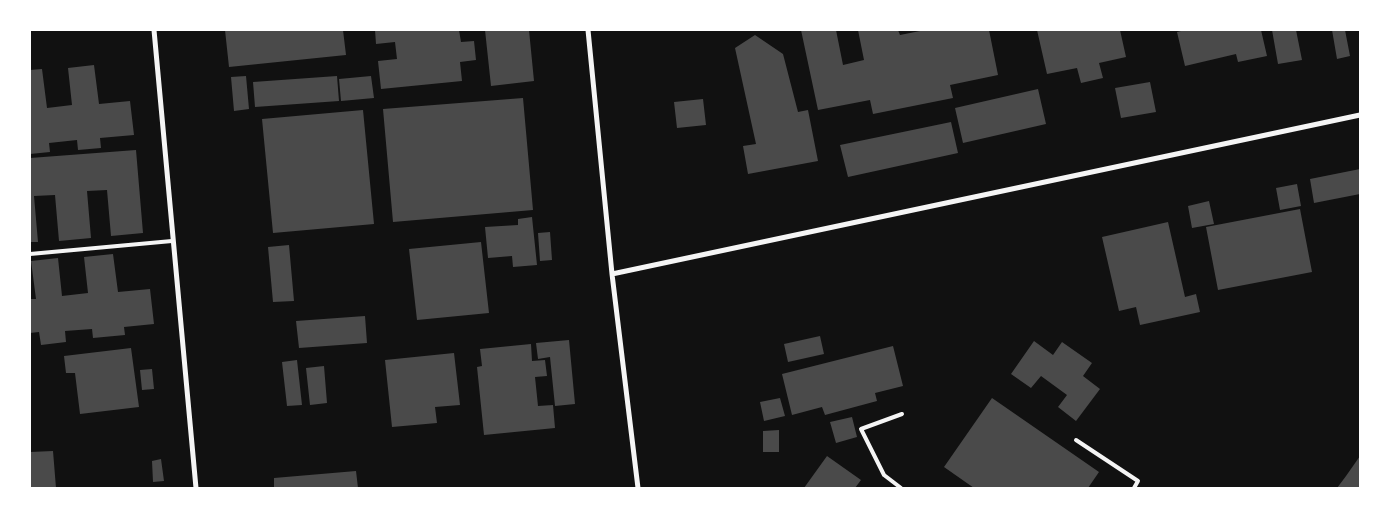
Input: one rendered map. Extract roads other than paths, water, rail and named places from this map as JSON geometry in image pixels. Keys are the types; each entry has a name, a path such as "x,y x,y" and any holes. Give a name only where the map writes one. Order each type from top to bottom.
{"street":[{"path":"154,30 196,488"},
{"path":"588,30 612,274 638,488"},
{"path":"612,274 1360,116"}],"lane":[{"path":"30,254 172,241"},
{"path":"902,414 861,429 884,475 902,488"},
{"path":"1076,440 1138,481 1134,488"}]}
